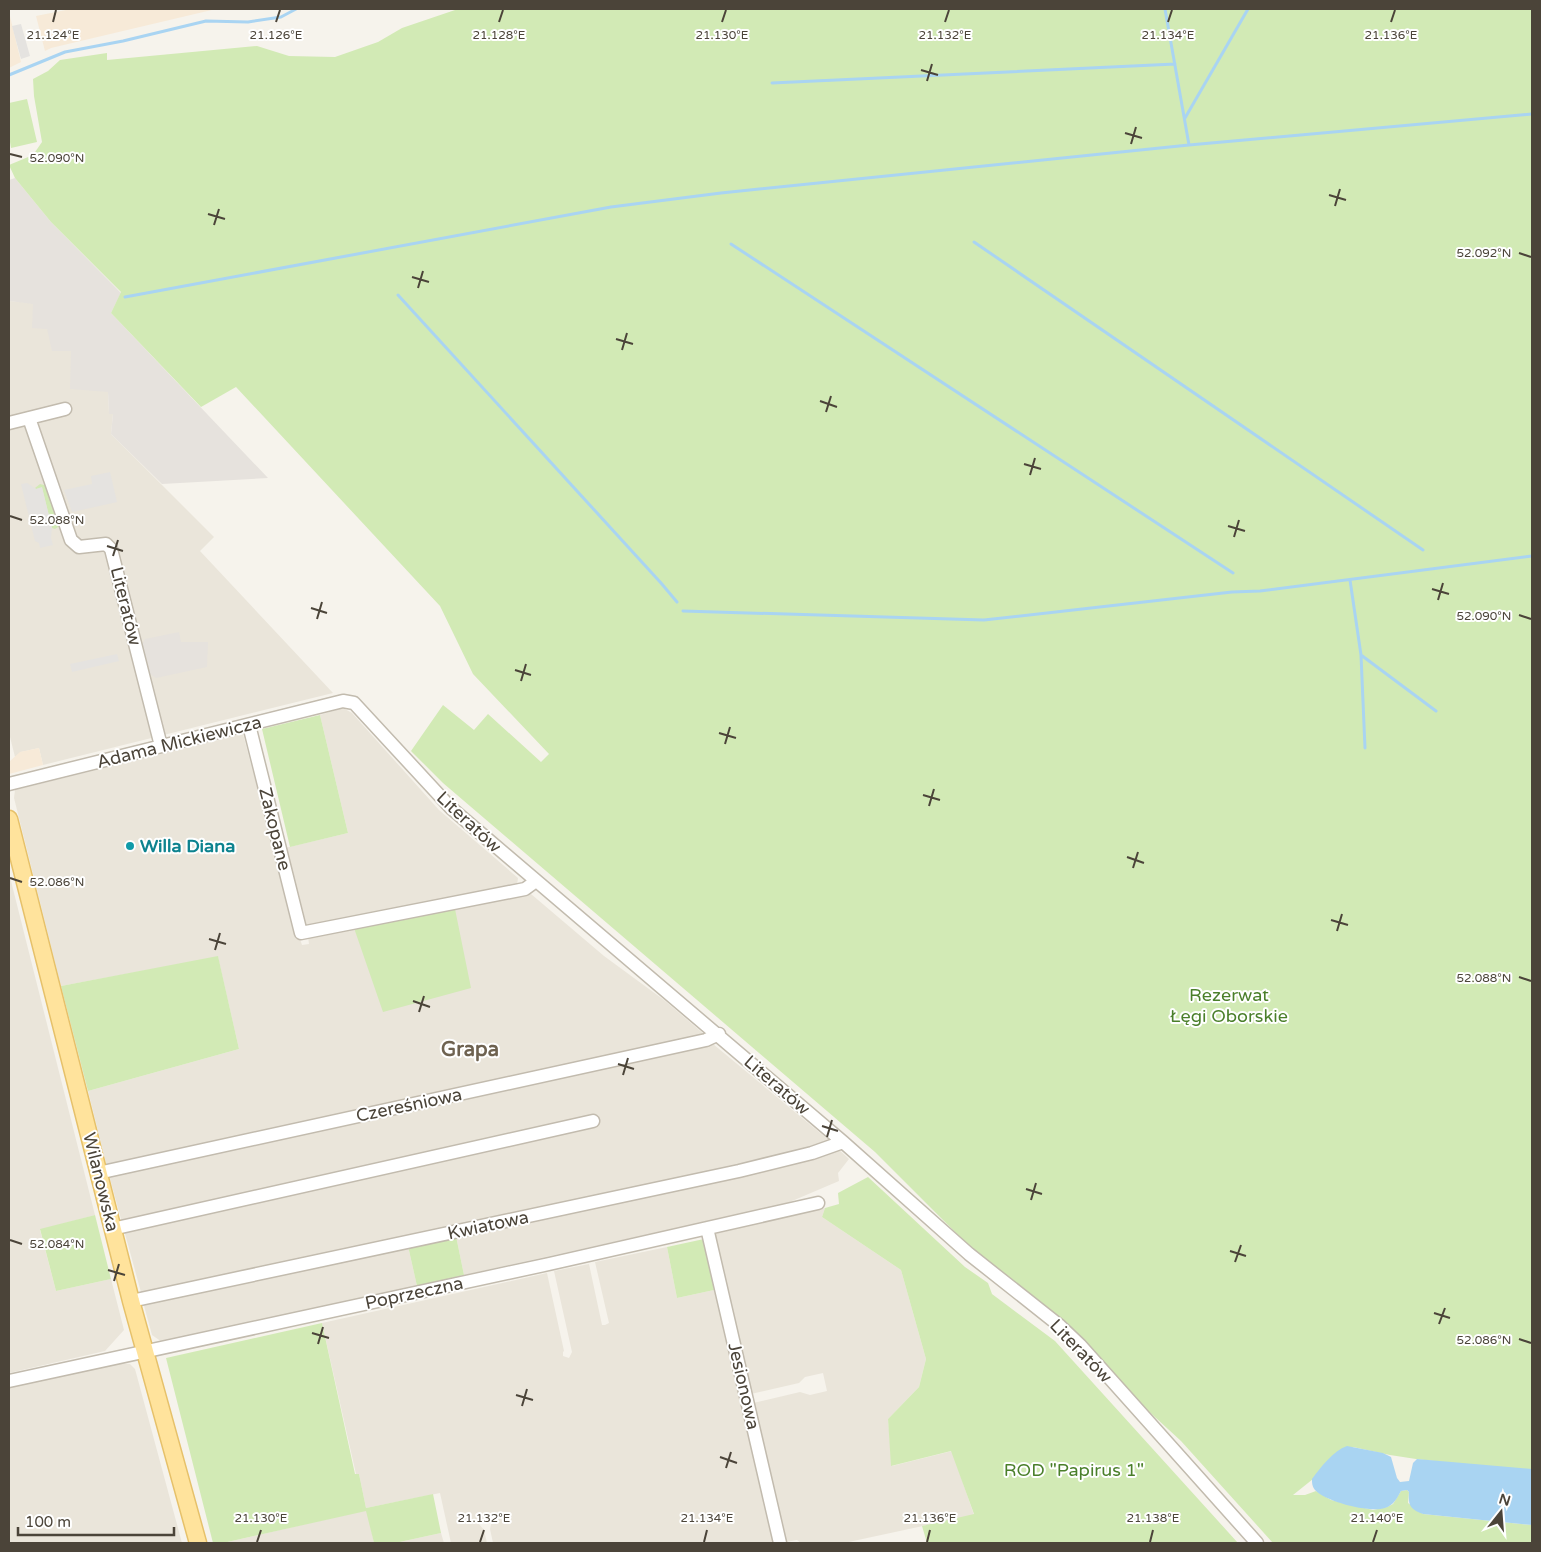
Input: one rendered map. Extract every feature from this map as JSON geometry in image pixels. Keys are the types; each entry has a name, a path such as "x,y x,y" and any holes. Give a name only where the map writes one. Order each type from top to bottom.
{"main road":[{"name":"Wilanowska","path":"9,819 112,1229 198,1543"}],"street":[{"path":"9,423 65,409"},
{"name":"Literatów","path":"29,418 70,540 79,547 106,544 111,549 161,746"},
{"name":"Literatów","path":"349,701 356,705 451,808 718,1034 969,1254 1060,1326 1257,1543"},
{"name":"Adama Mickiewicza","path":"9,784 333,703 349,701"},
{"name":"Zakopane","path":"249,725 301,933 525,889 536,881"},
{"name":"Czereśniowa","path":"98,1173 706,1040 718,1034"},
{"path":"112,1229 593,1121"},
{"name":"Kwiatowa","path":"131,1301 739,1171 812,1153 843,1142"},
{"name":"Poprzeczna","path":"9,1381 144,1350 549,1264 818,1203"},
{"name":"Jesionowa","path":"707,1228 780,1543"}],"shaded area":[{"path":"71,9 216,9 45,51 36,16"},
{"path":"9,12 21,62 9,68"},
{"path":"21,24 30,56 21,59 12,26"},
{"path":"15,178 51,222 121,293 111,313 268,478 162,484 111,434 113,414 109,414 108,392 70,389 71,351 52,351 47,329 32,328 33,304 9,301 9,180"},
{"path":"9,301 33,303 47,329 71,351 108,391 109,413 113,414 111,434 214,537 200,551 333,693 43,765 39,748 21,752 15,757 9,733"},
{"path":"110,472 117,502 72,512 64,490 92,484 91,476"},
{"path":"27,483 36,489 42,487 52,528 51,538 53,545 40,548 39,543 35,541 21,484"},
{"path":"179,632 181,642 208,642 207,667 156,678 150,674 142,644 145,639"},
{"path":"117,654 119,661 72,672 70,664"},
{"path":"343,708 352,713 439,810 518,878 517,885 304,926 285,848 348,833 320,715"},
{"path":"243,734 297,939 300,939 302,945 309,944 308,937 531,894 604,956 664,1000 705,1035 107,1167 88,1091 239,1049 218,957 61,986 14,798 15,790"},
{"path":"39,748 43,765 9,774 9,762 20,752"},
{"path":"9,873 95,1215 40,1230 56,1291 111,1279 124,1330 105,1351 9,1373"},
{"path":"713,1044 831,1142 747,1166 142,1296 109,1175"},
{"path":"836,1147 849,1159 838,1173 839,1181 785,1204 464,1275 456,1236"},
{"path":"825,1208 822,1217 901,1270 926,1359 919,1387 888,1419 892,1466 952,1451 974,1515 844,1543 801,1543 797,1540 786,1542 753,1403 800,1392 810,1395 827,1391 823,1373 805,1377 799,1383 751,1394 714,1234"},
{"path":"408,1246 417,1286 162,1342 152,1335 143,1302"},
{"path":"667,1247 677,1298 714,1290 776,1543 493,1543 490,1529 492,1520 479,1524 484,1530 487,1543 451,1543 440,1493 366,1508 359,1474 356,1474 322,1323 547,1273 564,1351 563,1356 569,1358 572,1352 554,1271 589,1264 602,1325 605,1325 609,1323 595,1262"},
{"path":"117,1363 130,1364 135,1369 182,1543 9,1543 9,1386"},
{"path":"367,1510 374,1543 223,1543"},
{"path":"441,1533 444,1543 395,1543"}],"green space":[{"name":"Rezerwat Łęgi Oborskie","path":"458,9 1532,9 1532,1470 1416,1459 1353,1447 1293,1495 1305,1495 1316,1491 1331,1500 1373,1510 1393,1504 1401,1491 1407,1490 1409,1492 1408,1503 1423,1514 1532,1525 1532,1543 1273,1543 1181,1441 968,1245 875,1152 443,783 411,751 443,705 474,730 488,714 541,762 549,754 473,674 440,606 236,387 201,407 111,313 121,292 51,222 15,178 9,165 33,155 42,142 33,79 48,71 60,60 107,53 107,60 257,46 289,56 335,57 378,42 402,28"},
{"path":"27,99 37,142 11,148 9,103"},
{"path":"40,484 48,486 61,525 55,529 52,528 42,488 35,488"},
{"path":"320,715 348,833 290,847 262,729"},
{"path":"455,909 471,988 383,1012 354,928"},
{"path":"218,956 239,1049 88,1091 61,986"},
{"name":"ROD \"Papirus 1\"","path":"868,1177 965,1267 988,1283 992,1294 1055,1341 1238,1543 927,1543 922,1526 974,1514 951,1451 891,1466 888,1419 919,1387 926,1359 901,1270 822,1217 825,1208 839,1204 838,1193"},
{"path":"95,1215 111,1279 56,1291 40,1229"},
{"path":"456,1236 464,1275 417,1286 408,1246"},
{"path":"704,1239 714,1290 677,1298 667,1247"},
{"path":"322,1323 355,1474 359,1474 366,1508 433,1494 441,1533 395,1543 374,1543 366,1511 223,1543 213,1543 166,1358"}],"water":[{"path":"1347,1446 1383,1453 1391,1457 1400,1482 1409,1481 1413,1463 1417,1459 1532,1469 1532,1525 1423,1514 1411,1506 1407,1490 1401,1491 1391,1505 1378,1509 1359,1508 1328,1499 1315,1490 1312,1479 1332,1455"}],"waterway":[{"path":"9,75 65,52 123,41 206,21 248,22 281,17 296,9"},
{"path":"1165,9 1189,145"},
{"path":"1185,118 1248,9"},
{"path":"772,83 1175,64"},
{"path":"125,297 611,207 721,193 1189,145 1532,114"},
{"path":"974,242 1423,550"},
{"path":"731,244 1233,573"},
{"path":"398,295 677,602"},
{"path":"683,611 984,620 1232,592 1260,591 1532,556"},
{"path":"1350,580 1361,655 1365,748"},
{"path":"1361,655 1436,711"}],"place":[{"name":"Willa Diana","path":"130,846"}],"district":[{"name":"Grapa","path":"470,1049"}]}
